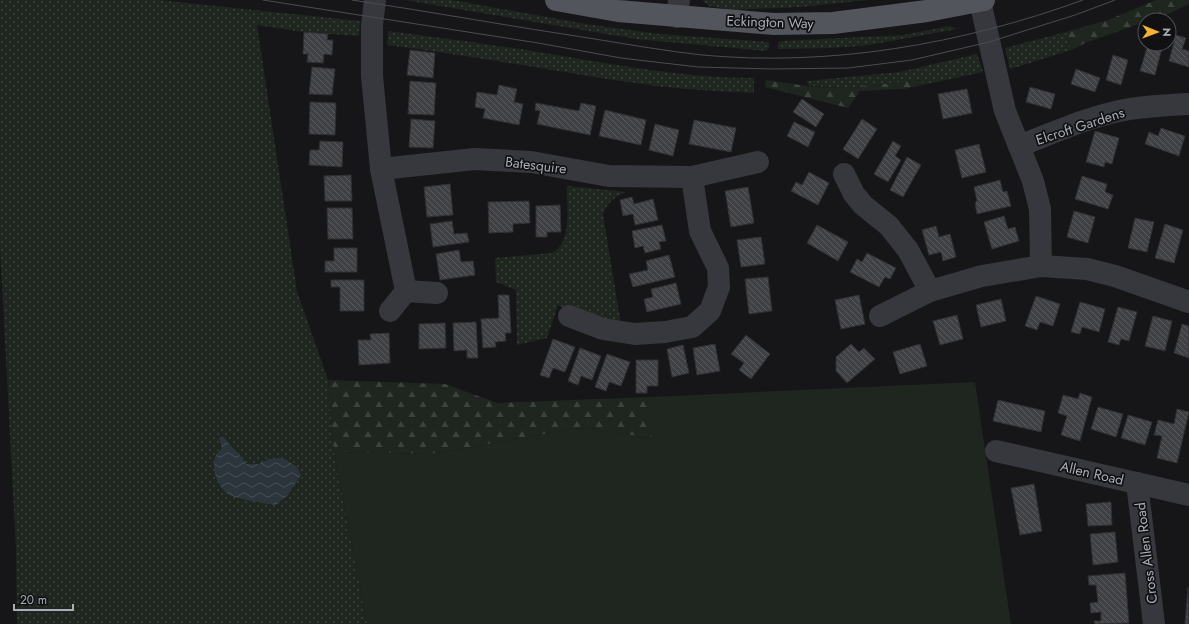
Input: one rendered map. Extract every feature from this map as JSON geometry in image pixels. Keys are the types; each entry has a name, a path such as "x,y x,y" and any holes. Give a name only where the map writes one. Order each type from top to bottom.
{"main road":[{"name":"Eckington Way","path":"556,0 618,11 678,8 774,24 833,23 927,11 982,1"}],"street":[{"path":"375,0 372,24 372,76 381,169 406,291"},
{"name":"Elcroft Gardens","path":"982,1 1005,111 1033,181 1040,209 1041,266"},
{"name":"Elcroft Gardens","path":"1019,146 1112,113 1149,106 1189,104"},
{"name":"Batesquire","path":"381,169 475,159 530,162 610,176 692,177 758,162"},
{"path":"844,174 854,194 863,205 889,226 908,250 930,291"},
{"path":"569,316 603,330 635,334 665,332 692,327 707,315 714,304 719,287 718,268 700,231 692,177"},
{"path":"880,316 930,291 982,276 1041,266 1087,269 1115,276 1189,302"},
{"path":"406,291 438,293"},
{"path":"390,311 406,291"},
{"name":"Allen Road","path":"996,451 1189,495"},
{"name":"Cross Allen Road","path":"1138,483 1154,624"}],"green space":[{"path":"0,0 159,0 360,21 359,36 304,32 257,25 297,291 328,380 334,452 367,624 17,624 16,549 0,247"},
{"path":"405,0 452,0 586,24 659,34 769,42 769,48 766,51 636,39"},
{"path":"702,0 868,0 799,7 732,10 709,6"},
{"path":"1156,0 1189,0 1189,4 1173,12 1137,12 1137,25 1085,43 1071,50 1066,32 1108,20"},
{"path":"950,26 957,29 869,45 833,48 778,49 778,43 781,41 903,35"},
{"path":"388,31 652,70 703,76 754,78 754,93 657,86 387,45"},
{"path":"1066,32 1071,50 1010,69 1005,48"},
{"path":"977,54 983,72 922,85 922,80 847,88 809,86 806,81 900,72"},
{"path":"766,80 814,87 847,88 922,80 922,85 904,89 860,91 848,108 765,87"},
{"path":"567,186 626,192 612,200 603,214 621,325 596,324 558,305 547,338 517,345 516,290 496,282 495,258 552,253 559,248 566,233"},
{"path":"328,380 445,384 497,403 650,397 653,439 585,427 432,454 334,452"},
{"path":"975,382 1011,624 367,624 334,452 432,454 585,427 652,439 650,397"}],"water":[{"path":"224,437 246,464 259,464 269,459 283,458 297,467 301,475 288,495 276,505 237,498 224,491 216,478 214,462 217,454 222,448 219,438"}],"building":[{"path":"304,32 328,34 327,40 333,40 332,55 324,54 323,63 307,62 308,54 303,54"},
{"path":"1177,35 1186,38 1182,49 1189,51 1189,67 1169,61 1171,52 1177,52"},
{"path":"410,50 435,53 433,78 407,75"},
{"path":"1146,52 1161,52 1155,75 1140,71"},
{"path":"1113,55 1128,60 1121,85 1106,80"},
{"path":"312,67 335,69 332,95 309,94"},
{"path":"1076,69 1100,78 1095,92 1071,84"},
{"path":"410,81 436,83 434,115 408,114"},
{"path":"499,85 517,89 514,102 523,104 519,125 483,118 485,109 475,107 477,92 497,95"},
{"path":"1030,87 1055,94 1051,109 1026,102"},
{"path":"967,89 972,113 943,119 938,94"},
{"path":"802,99 824,114 816,127 793,112"},
{"path":"310,102 336,103 335,135 309,134"},
{"path":"536,103 579,111 581,103 596,106 590,135 537,124 540,111 535,110"},
{"path":"605,110 646,120 641,145 599,136"},
{"path":"411,119 435,121 433,148 409,147"},
{"path":"862,119 877,129 858,159 843,149"},
{"path":"694,120 736,128 731,152 689,144"},
{"path":"794,122 815,132 808,147 787,136"},
{"path":"655,124 679,130 673,156 649,150"},
{"path":"1161,128 1185,136 1179,156 1145,144 1149,132 1158,136"},
{"path":"1095,131 1119,138 1112,164 1105,162 1104,167 1086,162"},
{"path":"320,141 343,142 342,167 309,165 310,150 319,150"},
{"path":"893,141 901,146 895,156 901,160 888,182 874,174"},
{"path":"979,144 986,172 962,178 955,150"},
{"path":"907,157 921,165 903,197 890,190"},
{"path":"809,172 829,183 818,205 791,191 796,182 802,185"},
{"path":"351,175 352,201 325,201 324,176"},
{"path":"1082,176 1107,184 1105,192 1113,195 1108,209 1075,199"},
{"path":"1000,180 1003,192 1007,191 1011,206 977,214 975,203 977,201 974,187"},
{"path":"450,184 453,215 427,217 424,187"},
{"path":"748,187 754,223 731,227 725,191"},
{"path":"632,197 634,204 653,199 658,220 635,225 633,214 623,216 620,200"},
{"path":"529,201 530,223 513,224 513,232 489,233 488,202"},
{"path":"560,205 561,232 547,232 547,237 536,237 536,206"},
{"path":"327,208 352,208 353,239 328,239"},
{"path":"1074,211 1095,217 1088,243 1067,237"},
{"path":"1004,216 1008,229 1015,227 1019,241 992,249 984,222"},
{"path":"1135,218 1154,222 1147,252 1128,248"},
{"path":"452,221 454,234 467,233 469,242 433,247 430,224"},
{"path":"1165,224 1183,230 1174,263 1155,258"},
{"path":"662,225 666,241 659,242 661,249 645,253 643,246 635,248 632,231"},
{"path":"817,225 848,242 838,261 807,243"},
{"path":"936,226 939,237 950,234 956,257 943,261 941,252 929,255 922,230"},
{"path":"761,237 765,264 741,267 737,240"},
{"path":"334,248 357,248 357,272 325,272 325,261 334,261"},
{"path":"459,250 461,262 473,261 475,275 440,280 436,254"},
{"path":"867,253 896,268 890,279 885,277 879,287 850,272 857,259 862,262"},
{"path":"669,255 675,277 633,287 629,274 648,270 646,261"},
{"path":"768,277 772,311 749,314 745,279"},
{"path":"331,280 364,280 364,311 340,311 340,287 331,287"},
{"path":"676,283 681,304 647,312 644,299 653,297 651,289"},
{"path":"498,295 509,295 511,333 505,333 506,341 495,342 496,347 483,348 481,319 499,318"},
{"path":"859,295 865,324 841,329 835,300"},
{"path":"1036,296 1060,304 1053,326 1040,322 1037,330 1025,326"},
{"path":"1001,299 1006,321 981,327 976,305"},
{"path":"1080,302 1105,309 1099,332 1082,327 1080,334 1071,332"},
{"path":"1118,307 1137,312 1129,341 1121,339 1119,345 1108,342"},
{"path":"957,315 963,339 940,345 933,321"},
{"path":"1153,316 1172,321 1165,351 1145,346"},
{"path":"476,322 478,358 467,358 467,350 454,351 453,323"},
{"path":"445,323 446,348 419,349 419,324"},
{"path":"1182,324 1189,326 1189,358 1174,353"},
{"path":"389,333 390,363 359,365 358,340 371,340 370,334"},
{"path":"746,335 770,354 751,379 739,370 744,363 731,354"},
{"path":"553,339 575,347 565,372 553,368 549,378 540,375"},
{"path":"715,344 720,371 697,375 693,348"},
{"path":"851,344 859,352 864,348 875,359 847,383 836,371 836,357"},
{"path":"920,344 927,366 900,374 893,352"},
{"path":"683,345 689,373 672,377 667,349"},
{"path":"580,348 601,356 592,380 581,376 578,385 568,381"},
{"path":"607,354 630,362 621,386 609,382 606,391 595,387"},
{"path":"636,360 658,360 658,386 647,386 647,393 636,393"},
{"path":"1080,393 1092,397 1080,441 1061,435 1067,416 1058,413 1063,395 1078,399"},
{"path":"998,400 1045,411 1041,432 993,421"},
{"path":"1098,407 1123,414 1116,437 1091,429"},
{"path":"1177,409 1189,412 1177,463 1157,458 1162,436 1154,435 1158,420 1174,424"},
{"path":"1128,415 1152,422 1145,445 1121,438"},
{"path":"1034,484 1042,531 1020,535 1011,488"},
{"path":"1111,502 1112,525 1088,526 1086,504"},
{"path":"1115,532 1118,562 1093,565 1090,534"},
{"path":"1125,573 1129,623 1095,624 1094,621 1101,621 1101,612 1091,613 1090,603 1098,602 1096,585 1089,585 1088,576"},
{"path":"1188,587 1189,624 1185,624"}],"tram line":[{"path":"263,0 538,43 621,58 698,67 772,69 848,68 912,60 989,42 1075,15 1115,0"},
{"path":"352,0 662,50 702,55 750,58 799,58 847,54 943,40 991,29 1083,0"}]}
